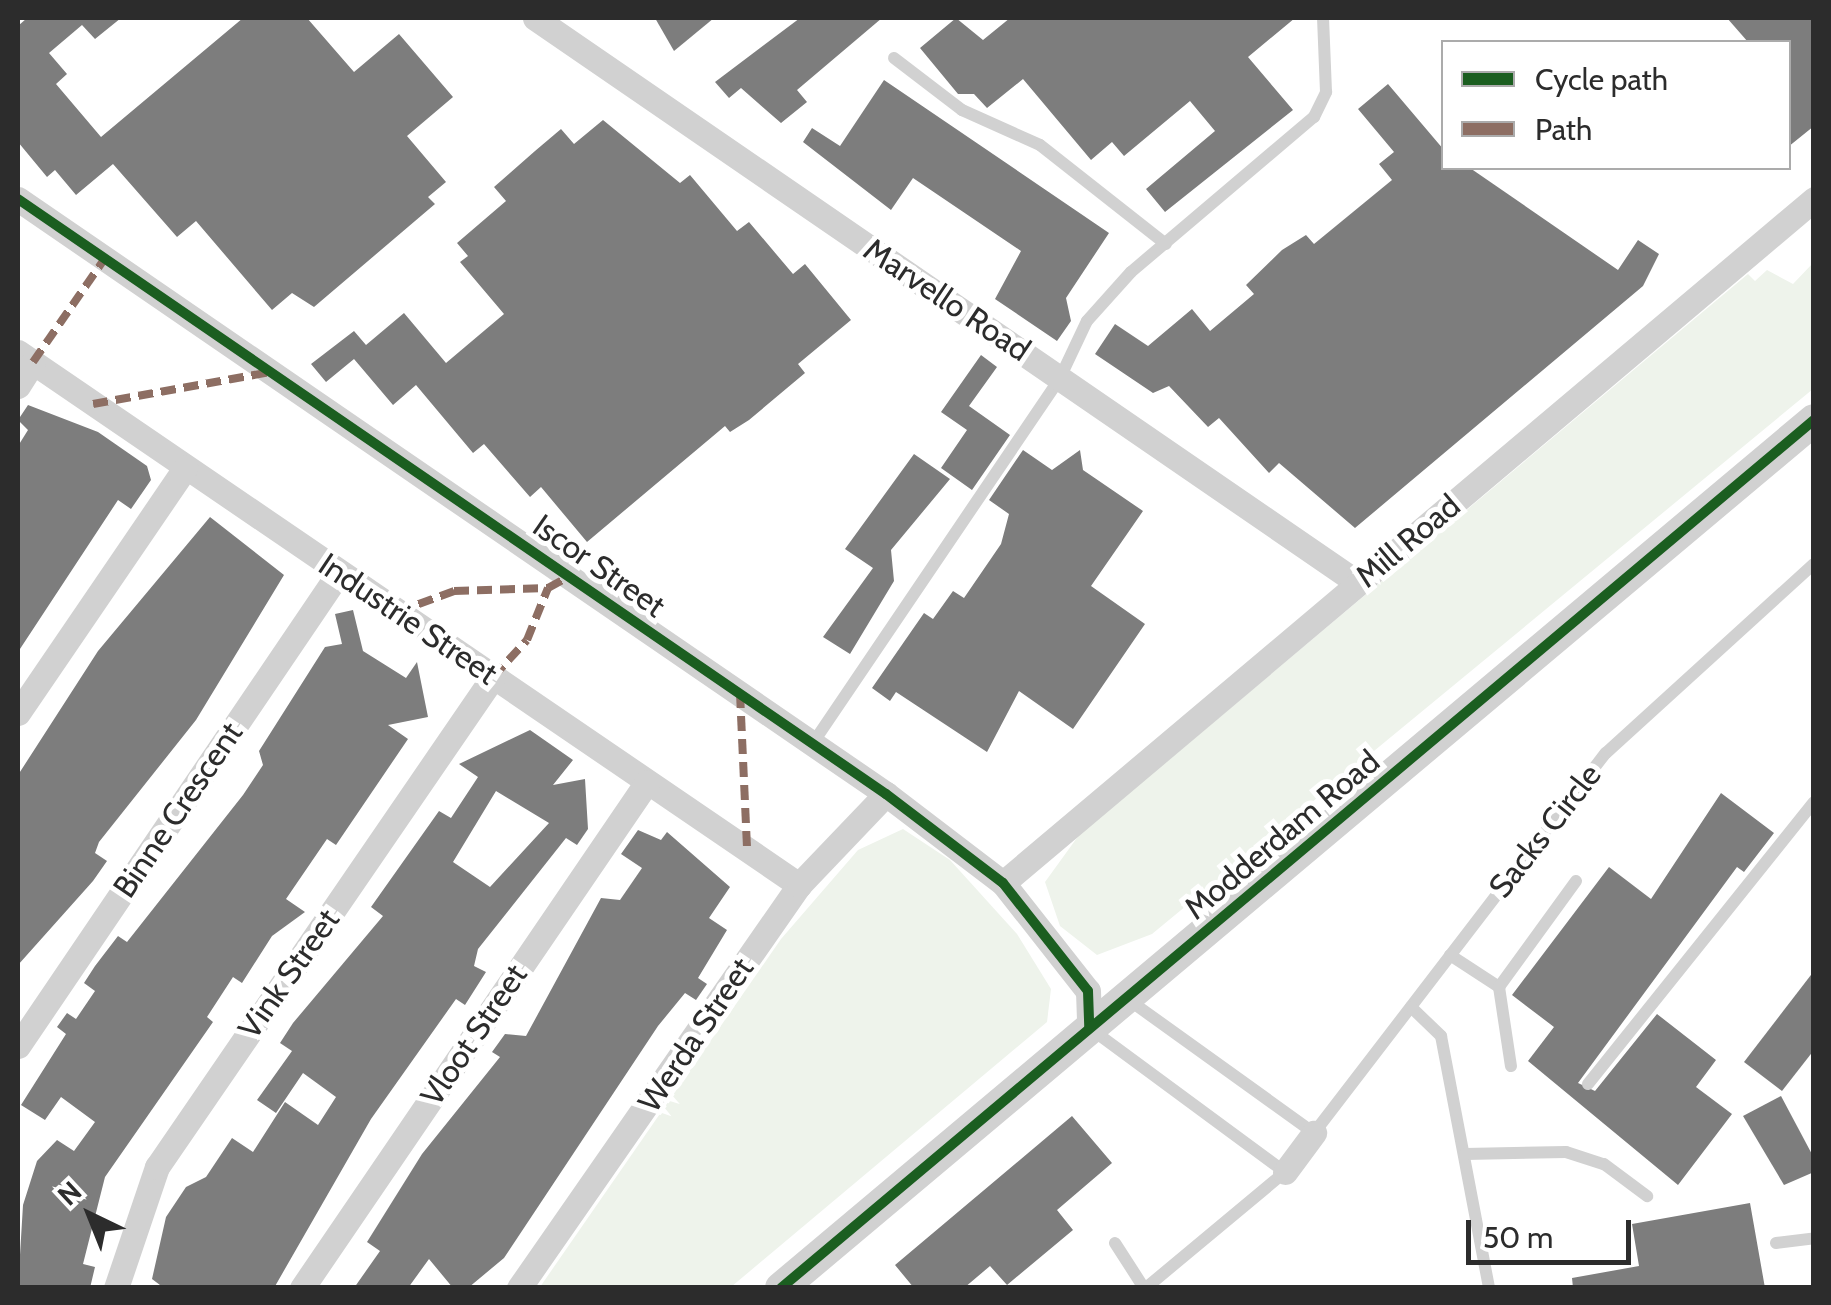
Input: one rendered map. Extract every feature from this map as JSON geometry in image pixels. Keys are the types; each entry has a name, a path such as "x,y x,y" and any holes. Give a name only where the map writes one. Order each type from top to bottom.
{"street":[{"name":"Marvello Road","path":"535,18 1358,583"},
{"name":"Iscor Street","path":"18,199 886,794 1003,883 1088,991"},
{"name":"Mill Road","path":"1003,883 1814,199"},
{"path":"18,386 25,357"},
{"name":"Industrie Street","path":"25,357 799,885"},
{"name":"Modderdam Road","path":"781,1288 1814,420"},
{"path":"18,713 186,468"},
{"name":"Binne Crescent","path":"18,1046 338,574"},
{"name":"Vink Street","path":"116,1288 138,1204 168,1149 493,676"},
{"name":"Vloot Street","path":"302,1288 648,782"},
{"name":"Werda Street","path":"518,1288 799,885 886,794"},
{"path":"1089,1028 1088,991 1125,997"},
{"name":"Sacks Circle","path":"1285,1172 1314,1133"}],"lane":[{"path":"813,743 1060,378 1087,322 1166,244 1314,117 1326,92 1323,18"},
{"path":"894,58 962,110 1040,145 1166,244"},
{"name":"Sacks Circle","path":"1314,1133 1635,720 1814,564"},
{"path":"1588,1084 1814,802"},
{"path":"1510,1066 1499,987 1576,881"},
{"path":"1450,954 1499,987"},
{"path":"1125,997 1314,1133"},
{"path":"1411,1007 1441,1036 1489,1288"},
{"path":"1089,1028 1285,1172"},
{"path":"1465,1154 1566,1152 1604,1164 1647,1196"},
{"name":"Sacks Circle","path":"1150,1286 1285,1172"},
{"path":"1776,1242 1814,1238"},
{"path":"1115,1243 1150,1286"}],"shaded area":[{"path":"1813,263 1813,389 1152,934 1097,955 1060,926 1045,882 1079,835 1748,274 1755,281 1767,270 1793,284"},
{"path":"903,829 950,860 1017,934 1051,989 1047,1022 731,1287 540,1287 781,939 858,850"}],"building":[{"path":"27,18 121,18 95,39 82,25 49,53 67,74 56,84 101,137 243,18 307,18 354,72 399,34 453,97 407,136 446,182 428,197 435,204 314,307 292,293 272,310 196,221 177,237 113,164 76,195 55,170 47,177 18,142 18,26"},
{"path":"655,18 714,18 674,51"},
{"path":"800,18 882,18 797,90 807,102 781,123 741,88 729,98 715,82"},
{"path":"956,18 983,40 1010,18 1295,18 1248,57 1293,110 1165,212 1146,189 1215,131 1190,101 1124,156 1112,142 1091,160 1023,79 987,108 974,94 958,94 920,48"},
{"path":"1727,18 1814,18 1814,126 1791,145 1791,40 1746,40"},
{"path":"884,80 1109,233 1066,298 1071,321 1057,341 995,299 1021,251 913,178 891,210 803,142 812,128 840,146"},
{"path":"1388,84 1441,146 1441,170 1473,170 1618,270 1638,240 1659,254 1643,286 1355,528 1279,463 1269,473 1219,418 1208,427 1169,386 1153,393 1095,354 1115,324 1148,346 1192,309 1210,331 1254,294 1246,285 1282,250 1306,235 1314,244 1392,180 1379,164 1394,152 1358,109"},
{"path":"603,120 680,183 690,175 737,231 749,222 793,274 805,264 851,320 798,364 805,373 749,420 730,432 725,426 587,542 541,487 530,497 484,444 473,453 416,385 393,405 354,359 326,382 311,364 354,331 366,345 404,313 446,363 504,314 460,262 468,256 457,243 506,201 494,187 561,129 574,144"},
{"path":"981,355 997,367 969,406 1010,435 972,490 941,468 967,430 941,412"},
{"path":"28,405 98,432 147,466 151,480 131,509 118,500 18,652 18,446 28,430 18,420"},
{"path":"1023,450 1052,470 1080,450 1083,470 1143,511 1091,586 1145,624 1073,729 1019,691 987,752 896,692 890,701 872,688 924,613 933,619 953,591 964,598 1001,544 1009,514 989,500"},
{"path":"914,454 950,479 891,550 894,581 850,654 823,637 873,568 845,549"},
{"path":"210,517 284,575 196,720 99,842 95,853 107,861 18,965 18,775 98,651"},
{"path":"353,610 363,651 406,678 417,662 428,717 388,725 408,739 336,845 327,839 286,899 305,912 272,936 242,983 233,977 207,1017 213,1022 105,1177 83,1264 95,1267 90,1288 18,1288 23,1205 37,1161 57,1140 74,1151 95,1122 61,1097 45,1120 21,1105 66,1034 57,1027 67,1013 76,1019 95,991 84,983 95,966 118,936 127,942 243,795 263,765 259,751 325,647 342,644 335,614"},
{"path":"530,730 573,760 553,785 585,779 588,829 577,845 566,838 478,949 474,966 486,972 465,1005 456,999 371,1119 274,1288 164,1288 152,1279 166,1217 186,1187 206,1177 232,1138 253,1152 285,1102 318,1125 336,1097 303,1073 276,1113 257,1100 292,1051 280,1043 293,1023 383,916 371,907 439,811 451,818 478,777 459,764","holes":["496,791 549,823 490,887 453,862"]},
{"path":"1721,793 1774,833 1744,872 1737,867 1578,1083 1595,1091 1657,1014 1716,1060 1696,1087 1732,1114 1678,1185 1528,1061 1554,1027 1512,995 1609,867 1651,899"},
{"path":"638,830 661,840 667,832 730,887 709,918 727,930 698,978 707,984 696,1000 685,993 658,1026 504,1258 468,1288 453,1288 429,1259 408,1288 354,1288 380,1251 367,1242 422,1154 500,1057 492,1052 505,1034 526,1036 601,898 620,900 642,868 621,854"},
{"path":"1814,971 1814,1050 1782,1091 1744,1062"},
{"path":"1781,1096 1814,1158 1814,1172 1784,1185 1743,1116"},
{"path":"1072,1116 1112,1163 1057,1210 1073,1230 1007,1285 990,1266 964,1288 914,1288 895,1265"},
{"path":"1750,1203 1765,1288 1573,1288 1572,1278 1639,1266 1632,1224"}],"marked path":[{"path":"33,362 105,258"},
{"path":"93,404 270,372"},
{"path":"397,612 454,591 548,588 570,576"},
{"path":"493,677 527,640 548,588"},
{"path":"740,693 747,850"}],"cycle path":[{"path":"18,199 886,794 1003,883 1088,991 1089,1028"},
{"path":"781,1288 1814,420"}]}
